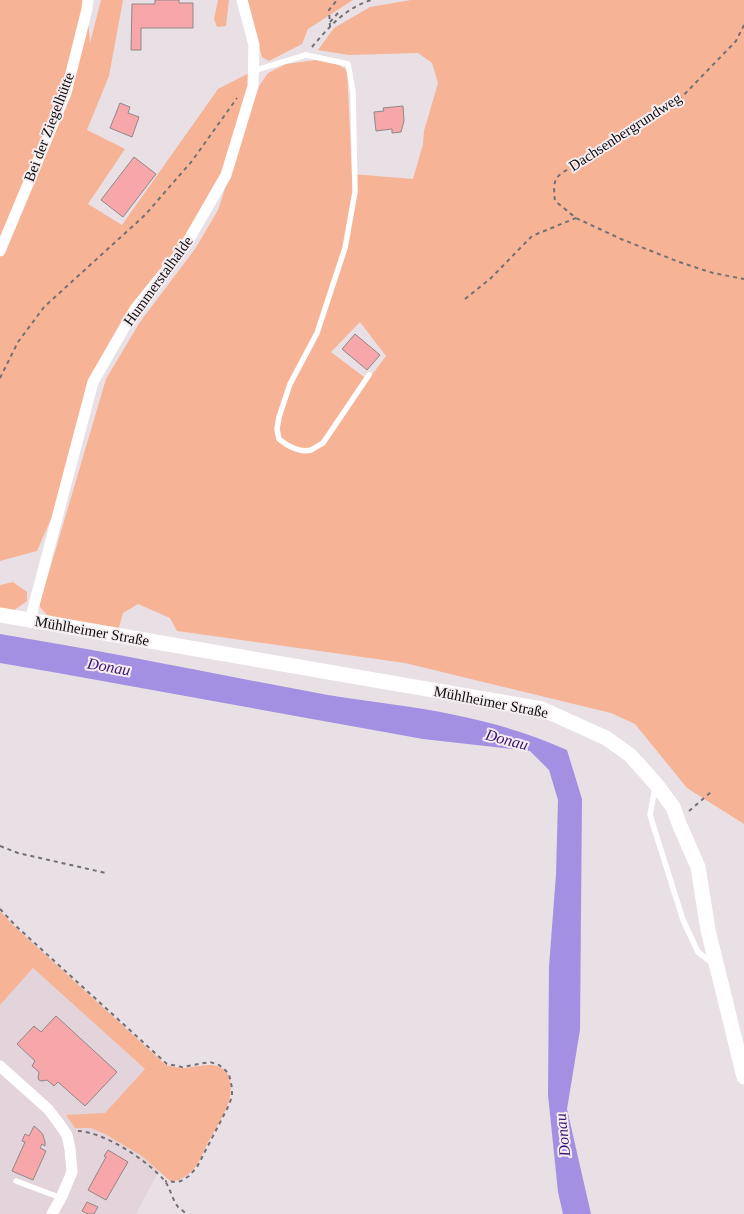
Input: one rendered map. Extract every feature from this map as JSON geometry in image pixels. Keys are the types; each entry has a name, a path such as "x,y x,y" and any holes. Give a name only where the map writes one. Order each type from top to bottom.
{"main road":[{"name":"Mühlheimer Straße","path":"0,615 542,709 606,738 630,755 656,784 673,807 698,868 708,930 744,1077"}],"street":[{"name":"Bei der Ziegelhütte","path":"0,251 66,93 88,0"},
{"name":"Hummerstalhalde","path":"30,620 94,382 135,309 184,248 226,175 253,86 254,46 242,0"},
{"path":"0,1066 48,1109 67,1134 72,1172 52,1214"}],"lane":[{"path":"254,72 306,55 348,64 353,92 355,192 345,248 317,333 290,384 279,417 277,429 279,439 287,446 300,450 311,450 323,443 369,374"},
{"path":"656,784 650,815 683,920 698,952 717,967"},
{"path":"16,1181 60,1198"}],"path":[{"path":"330,27 329,10 337,0"},
{"path":"306,55 330,27 349,10 372,0"},
{"path":"330,22 338,13"},
{"name":"Dachsenbergrundweg","path":"744,25 736,41 676,103 577,165 560,173 554,186 556,201 576,218 621,239 679,262 712,273 744,279"},
{"path":"0,378 18,342 44,306 145,215 192,161 239,95"},
{"path":"465,298 491,278 532,236 576,218"},
{"path":"680,826 689,811 711,792"},
{"path":"0,846 18,853 106,873"},
{"path":"0,909 16,926 167,1064 182,1067 210,1062 219,1065 229,1074 232,1097 197,1167 181,1182 165,1181"},
{"path":"67,1134 88,1131 106,1138 148,1164 165,1181 177,1206 187,1214"}],"shaded area":[{"path":"0,0 88,0 90,43 101,0 123,0 109,76 87,130 125,149 88,204 122,225 218,89 253,71 226,175 184,248 135,309 93,382 68,480 37,551 0,561"},
{"path":"218,0 229,0 226,26 217,27 214,19"},
{"path":"245,0 353,0 308,29 302,44 269,61 262,57"},
{"path":"411,0 744,0 744,824 687,788 635,724 611,713 405,663 177,631 170,618 138,604 123,613 118,631 47,615 39,606 106,379 140,322 195,249 218,210 259,86 268,73 286,64 316,60 337,64 347,70 352,174 413,179 438,83 432,63 418,53 349,55 318,50 334,28 370,7","holes":["360,322 386,356 368,380 331,352"]},
{"path":"13,582 27,592 27,601 13,611 0,609 0,585"},
{"path":"0,911 166,1065 185,1068 214,1065 224,1070 228,1075 231,1091 226,1109 198,1163 185,1177 170,1181 142,1156 105,1134 91,1128 75,1128 66,1115 105,1113 145,1069 33,968 0,1005"},
{"path":"33,968 145,1069 105,1113 67,1116 75,1128 91,1128 105,1134 142,1156 159,1170 136,1214 0,1214 0,1005"}],"water":[{"name":"Donau","path":"0,634 328,695 455,715 512,730 567,750 582,799 580,1030 567,1109 591,1214 563,1214 558,1192 548,1095 549,967 556,874 558,800 549,770 530,751 423,739 0,663"}],"building":[{"path":"155,0 179,0 179,3 193,3 193,28 141,28 141,50 131,50 132,4 155,4"},
{"path":"120,103 130,107 128,113 139,117 132,137 110,128"},
{"path":"403,106 404,121 401,132 392,133 392,129 376,131 374,112 384,111 383,108"},
{"path":"134,157 156,174 123,217 101,200"},
{"path":"355,334 380,355 367,370 342,349"},
{"path":"56,1016 117,1072 85,1106 58,1082 54,1086 47,1080 39,1080 39,1072 32,1066 35,1061 17,1044 34,1026 41,1032"},
{"path":"34,1126 43,1135 45,1146 42,1144 40,1148 46,1151 33,1180 12,1171 25,1142 22,1141 25,1134 29,1136"},
{"path":"108,1150 128,1162 106,1200 88,1190"},
{"path":"87,1202 98,1207 94,1214 82,1211"}]}
